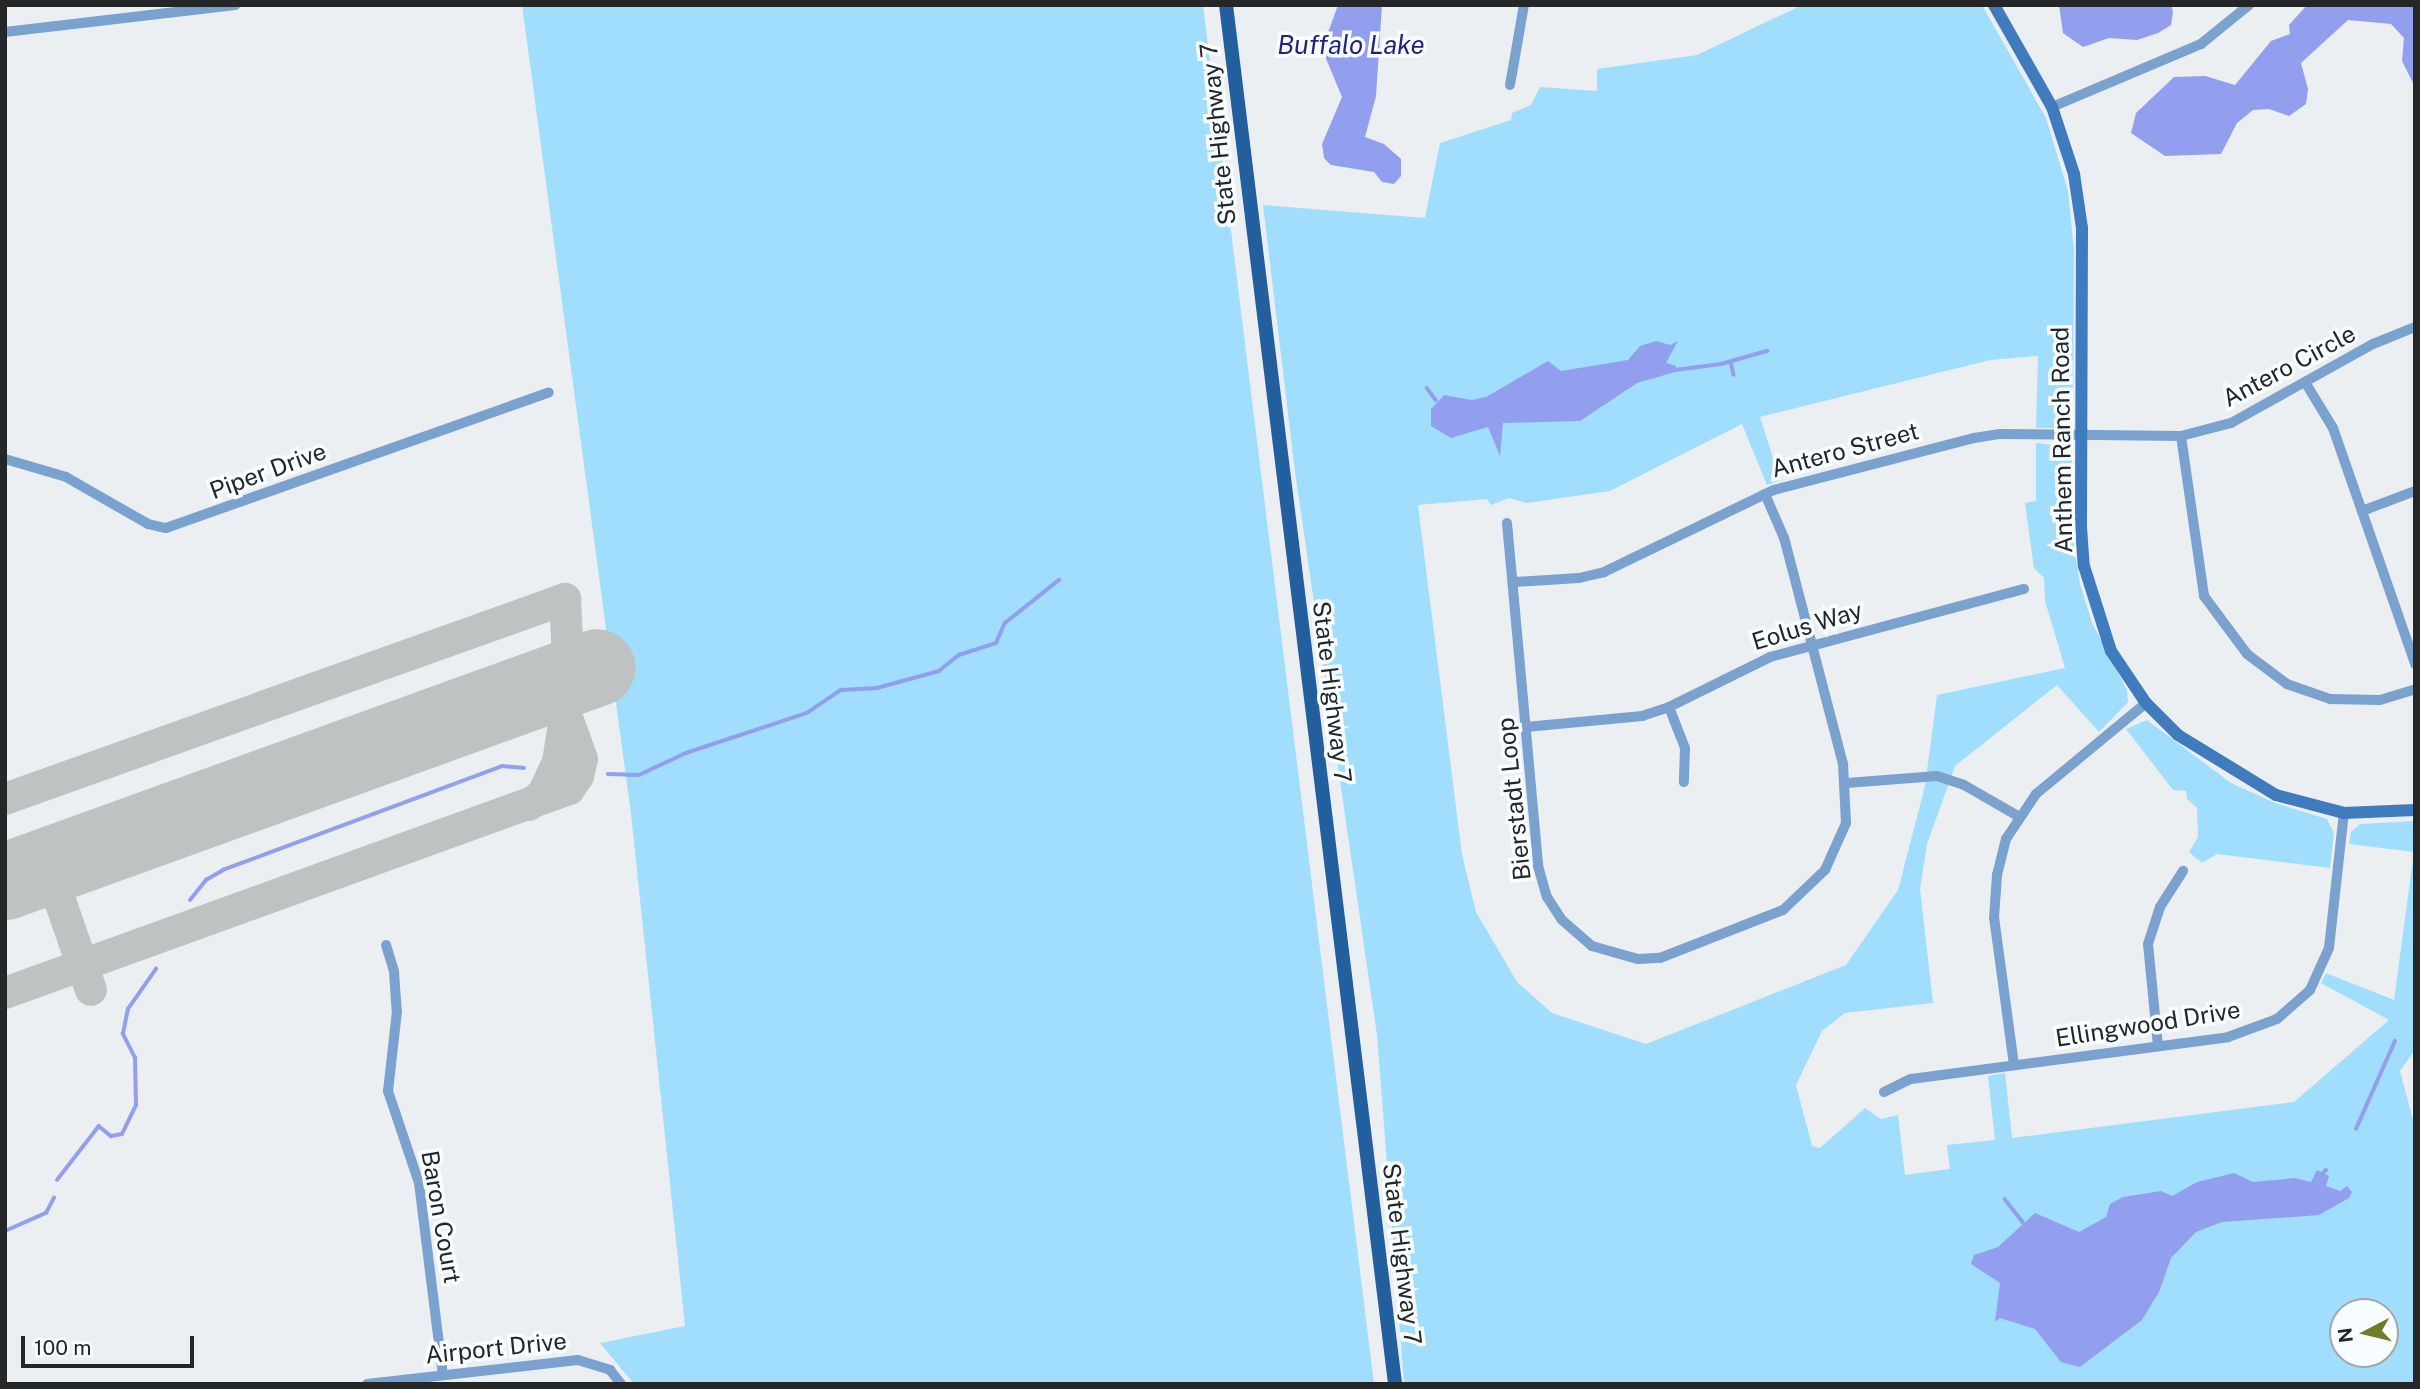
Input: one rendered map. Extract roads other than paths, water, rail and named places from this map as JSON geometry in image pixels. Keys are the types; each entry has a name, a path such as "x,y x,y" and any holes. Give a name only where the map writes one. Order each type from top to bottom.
{"main road":[{"name":"State Highway 7","path":"1226,5 1395,1384"}],"street":[{"path":"5,32 235,5"},
{"path":"1510,85 1524,5"},
{"name":"Anthem Ranch Road","path":"1994,5 2052,107 2074,174 2082,228 2079,435 2084,566 2111,652 2146,703 2178,735 2242,777 2276,795 2344,813 2415,810"},
{"path":"2052,107 2201,44 2249,5"},
{"name":"Antero Circle","path":"2079,435 2181,436 2251,415 2305,382 2415,327"},
{"path":"2305,382 2333,428 2415,664"},
{"name":"Piper Drive","path":"5,459 66,477 148,524 166,527 549,392"},
{"name":"Antero Street","path":"1514,582 1579,578 1604,572 1765,494 1805,479 1975,438 2079,435"},
{"path":"2181,436 2204,596 2247,654 2287,684 2330,699 2380,700 2415,689"},
{"path":"2362,511 2415,491"},
{"name":"Bierstadt Loop","path":"1507,523 1538,866 1547,897 1562,920 1592,946 1638,958 1660,958 1741,928 1799,898 1814,885 1836,851 1846,823 1847,783 1784,538 1765,494"},
{"name":"Eolus Way","path":"1526,727 1617,719 1670,707 1770,657 1812,643 2024,589"},
{"path":"2014,1065 1994,896 2001,856 2018,817 2047,783 2146,703"},
{"path":"1670,707 1685,748 1684,782"},
{"path":"1847,783 1937,776 1964,785 2018,817"},
{"name":"Ellingwood Drive","path":"1884,1092 1911,1079 2158,1046 2256,1029 2296,1006 2310,990 2329,948 2344,813"},
{"path":"2158,1046 2148,944 2160,907 2183,871"},
{"name":"Baron Court","path":"386,945 394,972 397,1010 388,1091 419,1183 443,1375"},
{"name":"Airport Drive","path":"367,1384 578,1360 610,1370 621,1384"}],"water":[{"name":"Buffalo Lake","path":"1338,5 1382,5 1376,96 1365,137 1384,144 1401,159 1401,176 1394,184 1382,182 1374,172 1331,165 1324,158 1322,144 1342,97 1322,49"},
{"path":"2059,5 2171,5 2173,12 2171,25 2158,33 2137,40 2109,38 2083,47 2063,33"},
{"path":"2307,5 2415,5 2415,87 2402,61 2404,38 2391,24 2348,20 2301,63 2308,89 2306,104 2289,116 2269,109 2253,110 2237,123 2221,154 2165,156 2131,133 2136,113 2174,77 2205,76 2235,85 2271,41 2290,34 2289,25"},
{"path":"1656,341 1670,345 1678,341 1666,363 1676,366 1675,372 1637,383 1580,421 1503,423 1500,456 1488,427 1451,438 1431,426 1431,409 1444,395 1472,400 1486,397 1548,361 1561,371 1628,360 1640,346"},
{"path":"2317,1170 2329,1176 2326,1186 2340,1191 2347,1186 2352,1192 2349,1198 2319,1215 2222,1222 2196,1232 2171,1258 2159,1292 2142,1320 2080,1367 2061,1362 2035,1329 2000,1318 1995,1322 2000,1283 1971,1264 1974,1255 1998,1247 2035,1213 2079,1232 2106,1217 2110,1204 2123,1197 2161,1191 2172,1196 2197,1182 2234,1173 2253,1182 2295,1178 2311,1182"}],"waterway":[{"path":"1675,370 1721,364 1767,351"},
{"path":"1731,362 1734,375"},
{"path":"1427,388 1436,400"},
{"path":"608,774 639,775 686,753 807,713 841,690 877,688 939,671 959,655 996,643 1005,623 1059,580"},
{"path":"190,900 206,880 223,870 502,766 524,768"},
{"path":"57,1180 99,1126 111,1136 122,1134 136,1105 135,1058 123,1034 128,1009 156,969"},
{"path":"2356,1129 2395,1041"},
{"path":"2323,1173 2326,1170"},
{"path":"5,1231 46,1213 54,1198"},
{"path":"2005,1199 2023,1222"}]}
